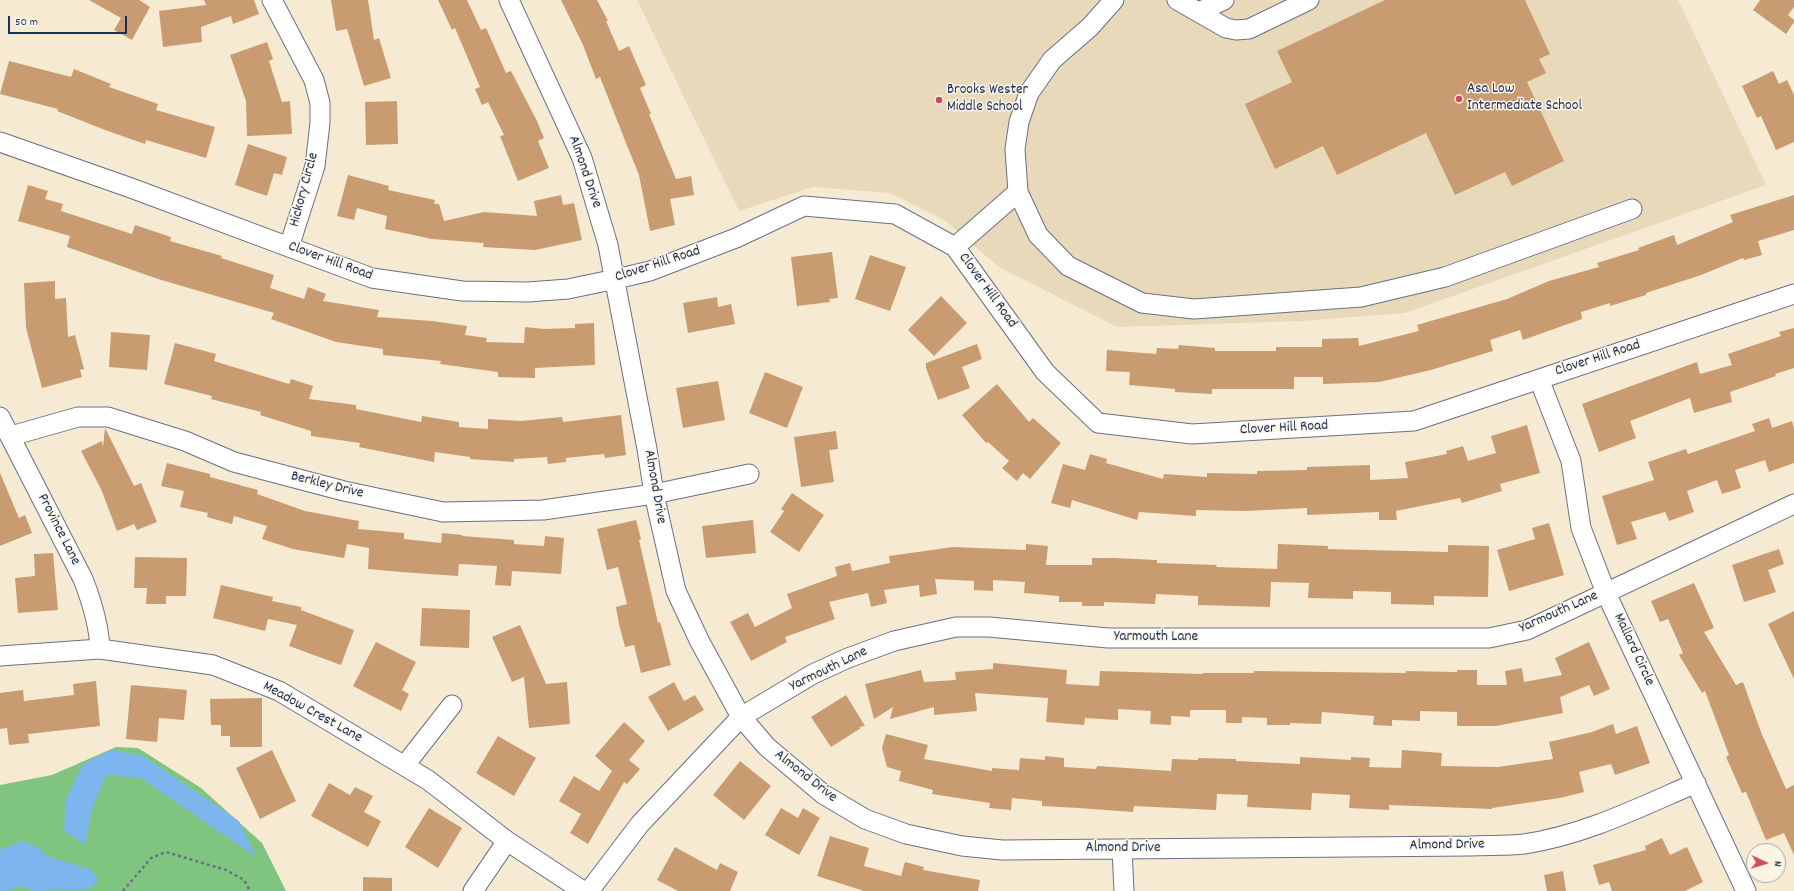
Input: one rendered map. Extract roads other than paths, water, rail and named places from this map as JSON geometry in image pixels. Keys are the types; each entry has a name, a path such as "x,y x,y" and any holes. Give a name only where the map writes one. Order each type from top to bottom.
{"street":[{"name":"Hickory Circle","path":"272,0 314,80 320,103 320,123 315,166 289,247"},
{"name":"Almond Drive","path":"509,0 582,158 608,245 616,279 648,449 654,494 676,591 700,642 741,717 767,746 822,794 865,819 906,834 962,846 1002,850 1470,846 1524,844 1564,835 1610,820 1696,783"},
{"path":"1114,0 1090,27 1052,60 1029,93 1019,122 1015,149 1018,192 1038,235 1068,266 1142,303 1194,309 1361,297 1445,277 1632,209"},
{"path":"1177,0 1226,28 1236,30 1249,29 1309,0"},
{"path":"1199,12 1224,0"},
{"name":"Clover Hill Road","path":"0,142 131,188 372,278 462,292 528,292 568,289 650,271 736,238 804,206 895,214 955,247 1045,372 1098,423 1192,434 1414,421 1794,294"},
{"path":"955,247 1018,192"},
{"name":"Mallard Circle","path":"1539,379 1572,461 1581,528 1606,593 1746,891"},
{"name":"Province Lane","path":"0,417 83,579 93,604 100,634 100,649"},
{"name":"Berkley Drive","path":"11,436 78,417 108,417 185,440 234,462 344,490 443,512 543,510 654,494 749,474"},
{"name":"Yarmouth Lane","path":"589,891 640,824 741,717 813,674 848,658 894,641 956,627 989,627 1108,638 1489,638 1527,630 1794,504"},
{"name":"Meadow Crest Lane","path":"0,656 100,649 213,665 279,691 428,780 507,841 583,891"},
{"path":"405,765 452,705"},
{"path":"473,891 507,841"},
{"path":"1122,849 1124,891"}],"water":[{"path":"111,750 143,756 239,821 256,857 141,778 106,775 92,810 85,845 64,830 66,799 83,764"},
{"path":"21,841 36,846 47,856 92,870 98,880 89,889 35,891 19,886 7,891 0,891 0,848 3,849"}],"place":[{"name":"Asa Low Intermediate School","path":"1459,99"},
{"name":"Brooks Wester Middle School","path":"939,100"}]}
